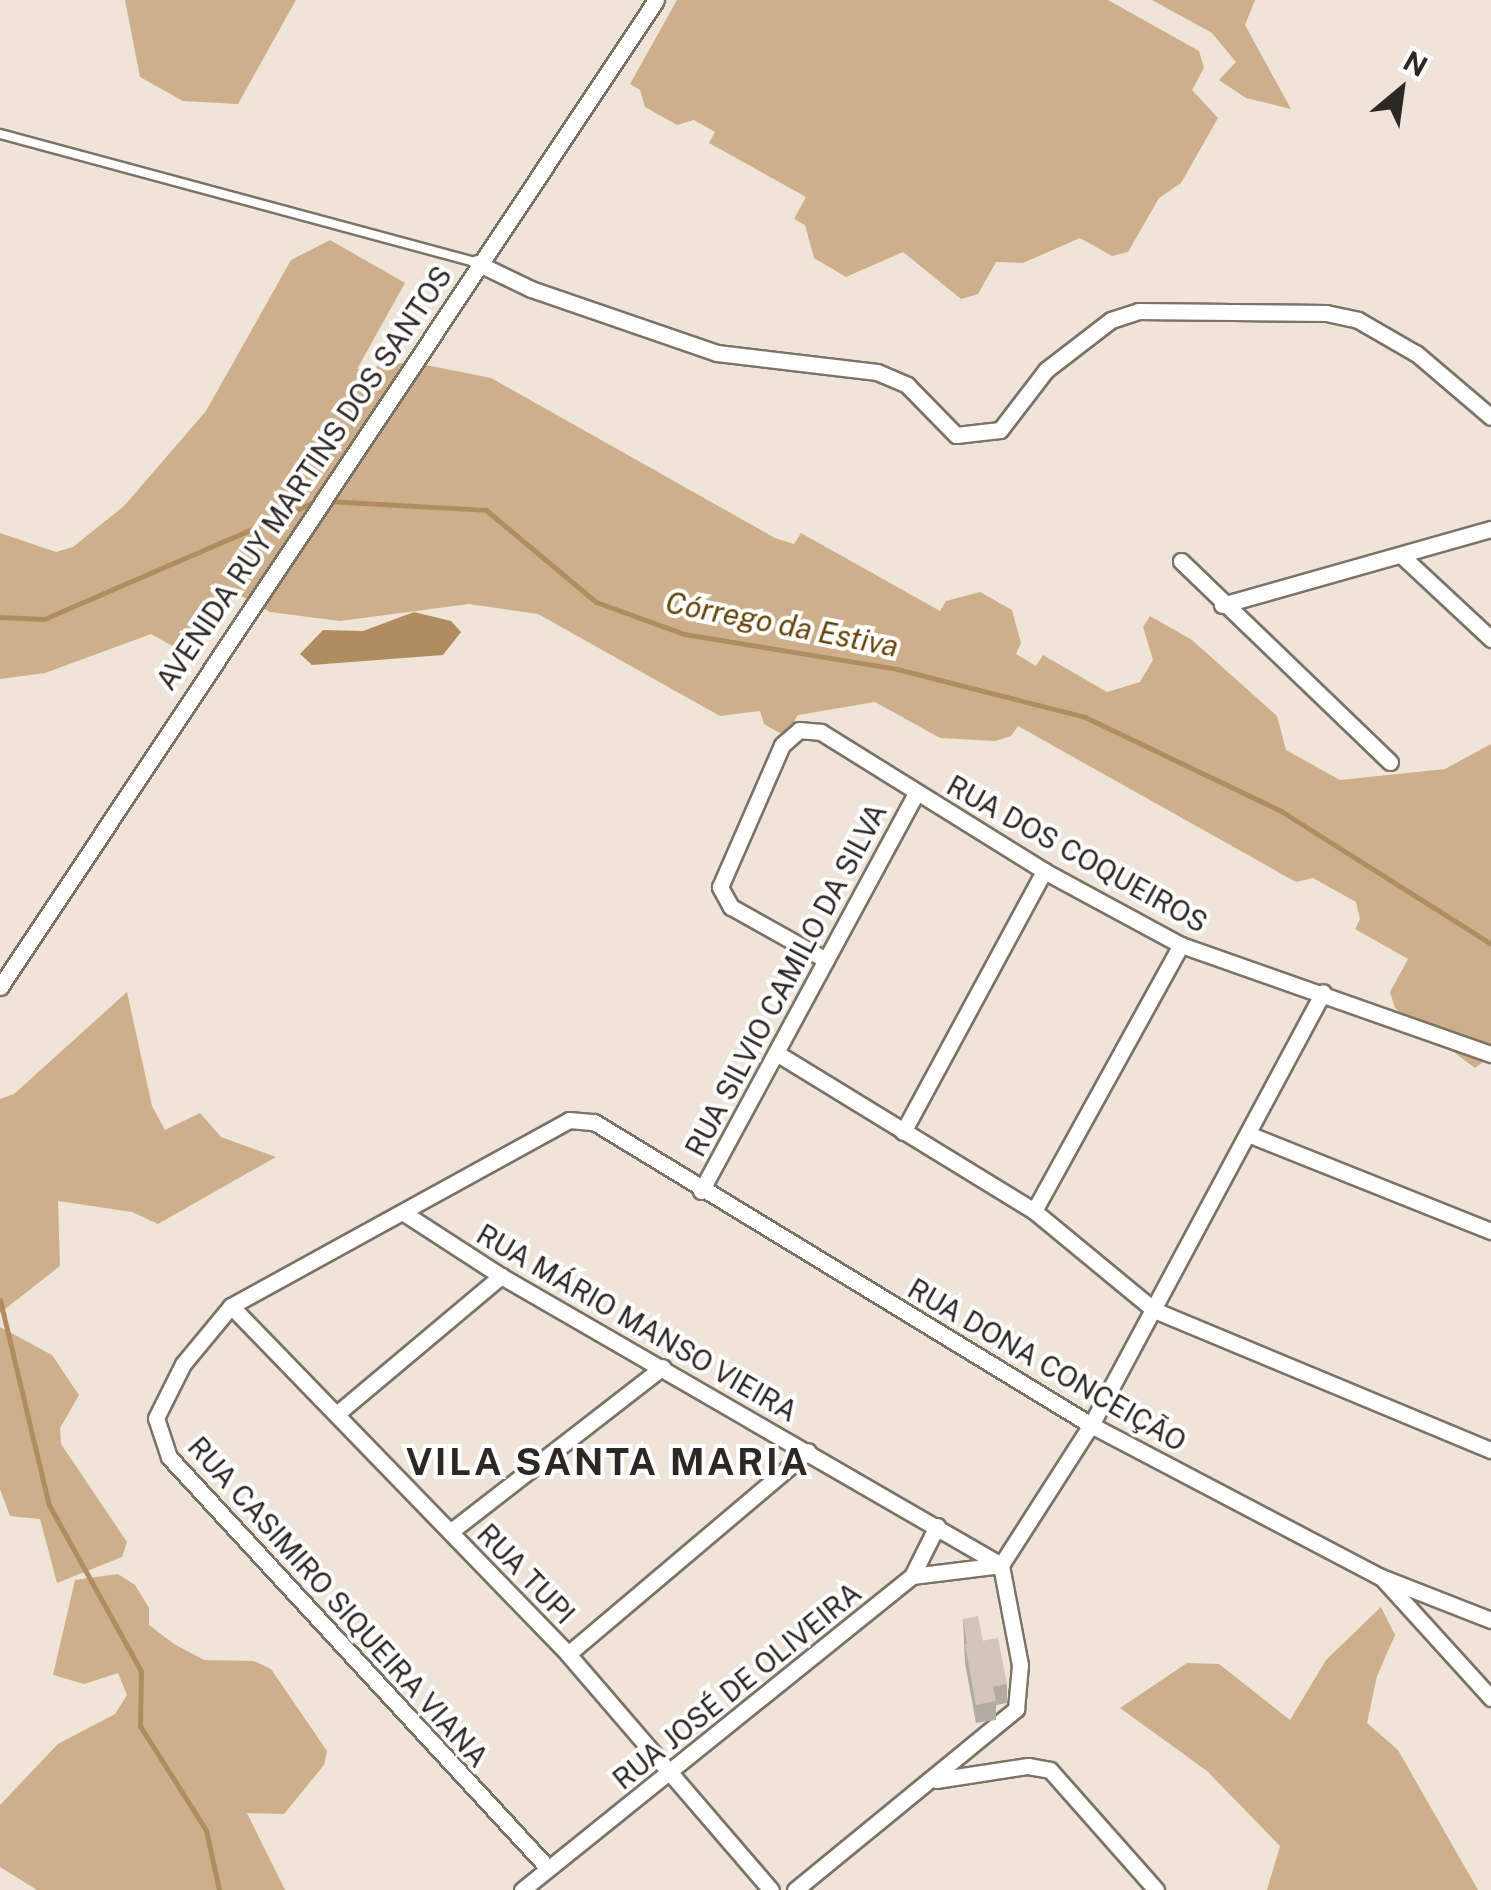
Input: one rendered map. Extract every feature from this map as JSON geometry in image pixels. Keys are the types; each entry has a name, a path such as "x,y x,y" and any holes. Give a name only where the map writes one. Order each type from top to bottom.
{"street":[{"name":"AVENIDA RUY MARTINS DOS SANTOS","path":"0,987 477,262 656,0"},
{"path":"477,262 531,289 718,354 877,372 907,386 956,435 1000,430 1046,370 1111,320 1138,311 1326,312 1358,320 1417,354 1491,417"},
{"path":"1222,605 1491,529"},
{"path":"1402,556 1491,640"},
{"path":"1181,561 1222,605 1390,762"},
{"name":"RUA DOS COQUEIROS","path":"826,960 731,906 720,887 782,745 799,730 821,732 1044,872 1181,945 1491,1054"},
{"name":"RUA SILVIO CAMILO DA SILVA","path":"701,1191 916,793"},
{"path":"903,1132 1044,872"},
{"path":"1034,1211 1181,945"},
{"path":"795,1890 998,1729 1022,1690 1001,1565 1092,1424 1323,992"},
{"path":"778,1054 1034,1211 1154,1310 1491,1450"},
{"name":"RUA DONA CONCEIÇÃO","path":"404,1213 555,1126 594,1122 701,1191 1092,1424 1381,1577 1491,1620"},
{"path":"1248,1134 1491,1231"},
{"path":"231,1306 404,1213"},
{"name":"RUA MÁRIO MANSO VIEIRA","path":"404,1213 501,1276 1001,1565"},
{"path":"339,1412 501,1276"},
{"name":"RUA TUPI","path":"231,1306 339,1412 568,1654 771,1890"},
{"name":"RUA CASIMIRO SIQUEIRA VIANA","path":"231,1306 163,1394 156,1418 168,1457 548,1868"},
{"path":"450,1532 663,1367"},
{"path":"568,1654 808,1451"},
{"path":"912,1576 936,1526"},
{"path":"912,1576 1001,1565"},
{"name":"RUA JOSÉ DE OLIVEIRA","path":"522,1890 912,1576"},
{"path":"1381,1577 1491,1698"},
{"path":"931,1781 1028,1766 1050,1770 1156,1890"}],"lane":[{"path":"0,134 477,262"}],"shaded area":[{"path":"125,0 296,0 238,104 183,101 140,77"},
{"path":"677,0 1108,0 1199,51 1204,68 1192,90 1218,118 1181,183 1159,198 1128,252 1112,256 1080,238 1023,263 996,262 978,294 961,299 903,252 846,277 814,258 805,225 794,219 806,197 709,143 715,132 694,120 677,125 645,107 640,90 630,84"},
{"path":"1152,0 1255,0 1245,25 1291,109 1246,98 1219,80 1236,62 1212,33"},
{"path":"330,240 405,283 357,369 411,362 491,378 775,538 794,544 801,533 940,611 946,601 980,592 1012,610 1021,643 1016,654 1036,666 1043,655 1107,692 1140,682 1153,660 1143,627 1150,616 1192,640 1277,716 1286,750 1340,780 1445,769 1491,744 1491,1056 1475,1068 1395,1008 1390,992 1408,959 1355,929 1360,919 1356,902 1313,878 1296,882 1018,726 1011,736 995,741 940,738 875,702 798,715 785,736 764,724 760,711 720,716 538,614 469,604 340,621 270,612 222,585 183,652 151,634 45,673 0,679 0,533 56,552 73,547 124,506 206,411 291,260"},
{"path":"414,612 451,621 461,632 443,655 312,665 300,654 323,630 363,631"},
{"path":"127,992 152,1106 165,1130 200,1113 221,1137 276,1157 158,1224 132,1212 58,1201 60,1266 0,1313 0,1099 14,1094"},
{"path":"0,1327 52,1355 79,1395 60,1428 61,1444 127,1542 122,1557 57,1583 40,1519 10,1516 0,1489"},
{"path":"118,1574 135,1585 149,1608 149,1625 174,1644 204,1660 254,1661 271,1669 327,1751 324,1765 284,1814 247,1813 285,1890 37,1890 0,1867 0,1805 58,1744 115,1714 127,1695 118,1673 84,1684 53,1675 75,1580"},
{"path":"1381,1607 1395,1635 1377,1676 1367,1723 1398,1750 1478,1890 1267,1890 1280,1846 1207,1771 1120,1708 1187,1663 1219,1664 1290,1720 1326,1660"}],"building":[{"path":"978,1616 983,1641 967,1644 963,1619"},
{"path":"998,1638 1007,1684 993,1687 996,1701 976,1705 965,1644"}],"waterway":[{"name":"Córrego da Estiva","path":"0,617 44,619 317,501"},
{"name":"Córrego da Estiva","path":"327,501 486,510 596,602 684,634 897,669 1085,717 1281,811 1491,944"},
{"path":"0,1300 49,1505 141,1671 140,1726 206,1830 219,1890"}],"district":[{"name":"VILA SANTA MARIA","path":"608,1462"}]}
